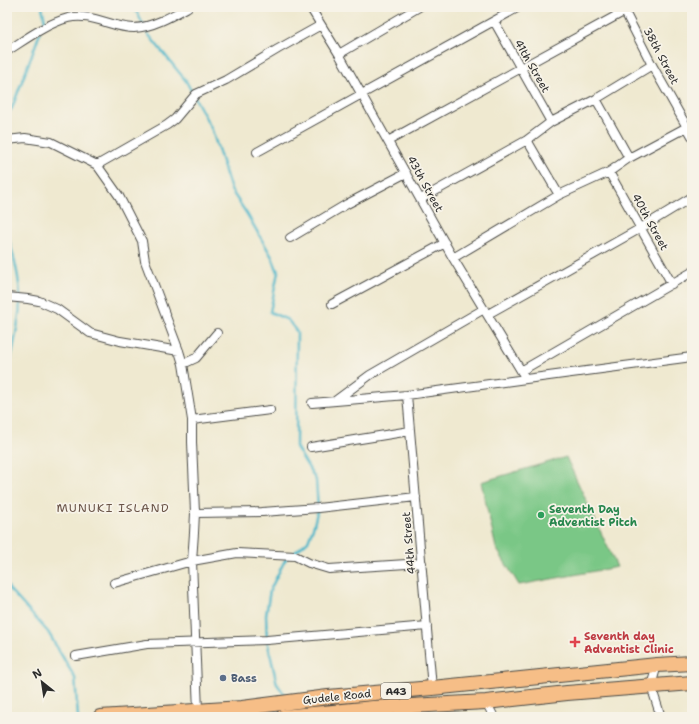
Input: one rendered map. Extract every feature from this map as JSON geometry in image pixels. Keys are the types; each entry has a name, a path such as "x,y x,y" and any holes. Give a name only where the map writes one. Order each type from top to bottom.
{"highway":[{"name":"Gudele Road","path":"100,717 242,708 328,697 657,665 692,663"},
{"name":"Gudele Road","path":"283,717 375,713 568,693 692,683"}],"street":[{"path":"7,52 54,23 70,18 85,17 133,28 167,18 188,7"},
{"name":"43th Street","path":"310,7 339,54 453,258 524,375"},
{"path":"339,54 419,7"},
{"path":"257,152 518,7"},
{"path":"388,141 521,69 624,9"},
{"name":"38th Street","path":"624,9 652,65 692,136"},
{"name":"41th Street","path":"494,21 551,122"},
{"path":"97,165 167,125 194,96 226,80 321,25"},
{"path":"420,198 527,140 551,122 596,99 652,65"},
{"path":"596,99 629,158"},
{"path":"453,258 559,195 609,172 629,158 687,127"},
{"path":"7,140 25,138 51,142 97,165 119,196 142,241 145,261 179,351 183,364 192,420 194,513 192,561 194,642 198,711"},
{"path":"527,140 559,195"},
{"name":"40th Street","path":"609,172 642,228 672,284"},
{"path":"290,238 347,204 406,173"},
{"path":"334,402 370,375 642,228 692,197"},
{"path":"332,304 445,243"},
{"path":"524,375 692,272"},
{"path":"7,297 39,301 57,309 90,333 120,341 179,351"},
{"path":"183,364 196,358 217,333"},
{"path":"312,403 407,395 524,375 692,357"},
{"name":"44th Street","path":"407,395 428,626 432,688"},
{"path":"192,420 270,410"},
{"path":"311,447 410,431"},
{"path":"194,513 262,512 318,508 416,497"},
{"path":"114,583 192,561 237,553 295,556 309,563 329,569 422,563"},
{"path":"76,656 147,644 267,640 428,626"},
{"path":"657,665 651,686 658,716"},
{"path":"486,702 494,717"}],"green space":[{"name":"Seventh Day Adventist Pitch","path":"566,457 617,567 519,585 496,548 481,482"}],"waterway":[{"path":"42,7 45,21 43,26"},
{"path":"134,7 148,34 186,81 212,130 231,190 272,257 278,272 270,312 288,320 297,332 296,447 316,480 318,508 308,541 293,554"},
{"path":"7,115 12,108 40,33"},
{"path":"7,233 14,257 20,291 16,336 11,358 7,364"},
{"path":"285,695 277,684 267,640 266,615 270,590 287,558"},
{"path":"7,584 9,589 48,632 75,678 78,717"}],"place":[{"name":"Seventh Day Adventist Pitch","path":"541,515"},
{"name":"Seventh day Adventist Clinic","path":"575,642"},
{"name":"Bass","path":"223,678"}],"district":[{"name":"MUNUKI ISLAND","path":"113,508"}]}
